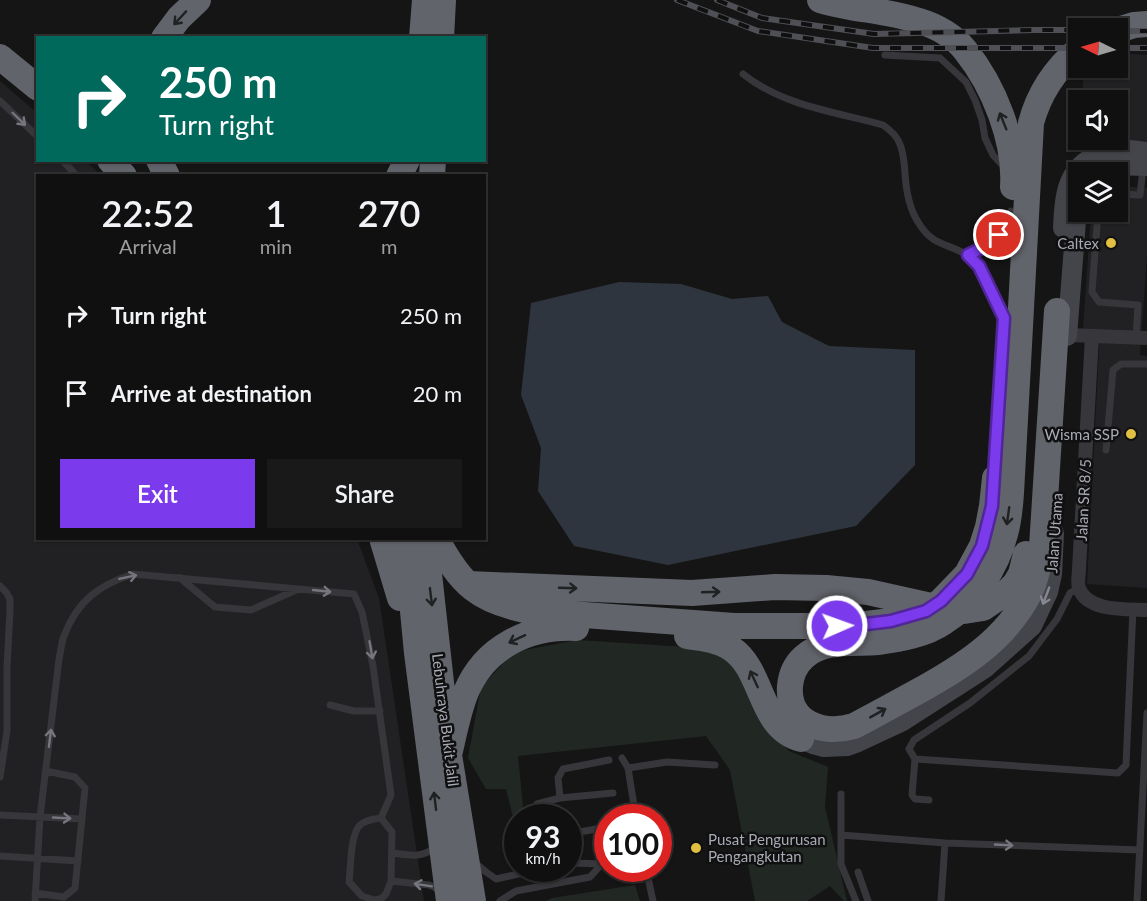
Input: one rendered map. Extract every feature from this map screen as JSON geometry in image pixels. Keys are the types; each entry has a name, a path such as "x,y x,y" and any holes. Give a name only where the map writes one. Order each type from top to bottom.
{"highway":[{"path":"166,36 179,18 198,0"},
{"path":"437,540 456,571 467,584 482,596 508,607 530,611 734,626 850,626 891,621 926,611 941,601 967,574 982,546 992,506 1014,178 1006,130 984,79 964,49 947,34 920,21 820,0"},
{"path":"1128,28 1147,24"},
{"path":"0,57 36,86"},
{"path":"1058,311 1042,547 1031,591 1007,627 988,646 942,678 854,726 831,730 811,725 799,714 790,697 795,668 806,655 823,647 879,642 911,636 942,623 965,604 976,591 992,567 1002,544 1006,532 1010,499 1031,123 1039,99 1047,85 1068,59"},
{"path":"112,162 122,174"},
{"path":"467,584 700,592 775,587 826,588 868,592 949,610 964,611 983,608 1015,584 1024,564 1027,551 1035,428 1047,333 1058,311"},
{"path":"383,540 417,653"},
{"name":"Lebuhraya Bukit Jalil","path":"405,540 417,653 449,901"},
{"name":"Lebuhraya Bukit Jalil","path":"425,540 449,755 473,901"},
{"path":"801,739 786,725 777,703 777,682 781,664 795,645 810,637 850,626"},
{"path":"449,755 466,692 482,666 508,643 533,632 554,628 581,628 703,638 723,644 738,654 749,668 776,722 793,737 801,739"}],"street":[{"path":"1058,311 1065,197 1071,179 1080,165 1095,155 1111,149 1146,161"},
{"path":"1128,164 1146,161"},
{"name":"Jalan Utama","path":"801,739 824,747 847,746 901,722 985,668 1032,626 1048,592 1052,574 1076,222"},
{"path":"1068,335 1142,338"},
{"name":"Jalan SR 8/5","path":"1079,588 1092,336"},
{"path":"1079,588 1088,601 1101,607 1140,609"}],"lane":[{"path":"885,55 940,58 966,82 982,120 985,138 993,154 1014,178"},
{"path":"743,74 757,85 779,96 808,106 883,125 893,133 904,155 910,203 917,220 926,233 937,242 968,255 979,266 1004,318"},
{"path":"0,101 36,135"},
{"path":"1128,194 1140,195 1146,161"},
{"path":"64,162 75,174"},
{"path":"968,255 999,235 1011,211"},
{"path":"1097,222 1092,292 1099,302 1138,305 1142,338"},
{"path":"1072,278 1092,279"},
{"path":"1106,450 1113,370 1121,364 1147,364"},
{"path":"46,771 75,777 85,788 75,888 64,897 35,897 40,817 59,659 64,636 84,601 115,580 133,574 354,594 368,634 391,795 381,818"},
{"path":"180,578 215,607 250,610 298,589"},
{"path":"0,586 10,599 10,611 7,731 0,777"},
{"path":"929,800 915,799 912,795 915,759 909,749 914,740 970,703 1029,656 1057,619 1070,593 1079,588"},
{"path":"915,759 1118,773 1126,765 1140,609"},
{"path":"330,705 354,711 380,711"},
{"path":"1137,901 1147,713"},
{"path":"622,758 628,768 634,804"},
{"path":"560,798 558,778 563,769 609,760"},
{"path":"628,768 667,762 716,765"},
{"path":"537,804 560,798 613,793"},
{"path":"841,794 841,864 856,901"},
{"path":"0,814 82,819"},
{"path":"381,818 392,832 391,881 386,894 375,901 362,896 349,882 353,838 360,825 369,820 381,818"},
{"path":"841,835 945,843 1140,850"},
{"path":"392,854 416,856 425,854 432,850 440,839"},
{"path":"941,901 945,843"},
{"path":"465,854 496,879 504,877"},
{"path":"0,856 78,861"},
{"path":"858,872 868,901"},
{"path":"500,901 516,891 590,877 594,873"},
{"path":"391,881 434,887 440,890 449,901"},
{"path":"649,882 653,901"}],"shaded area":[{"path":"1128,54 1147,55 1147,144 1128,143 1128,90 1083,90 1083,78 1128,78"},
{"path":"0,81 36,112 36,162 87,162 99,174 36,174 36,540 357,540 379,598 424,901 0,901"},
{"path":"1128,187 1147,188 1147,254 1140,355 1147,356 1147,588 1087,584 1100,331 1083,330 1090,222 1128,222"},
{"path":"619,282 681,284 732,299 768,296 782,322 829,346 915,350 915,465 856,526 668,565 574,546 538,491 541,448 521,395 531,303"},
{"path":"577,640 717,649 743,671 765,724 789,751 828,767 825,807 847,901 844,901 830,886 807,901 755,901 730,770 706,736 518,756 523,804 510,804 506,789 486,789 468,758 481,687 514,652"},
{"path":"635,885 640,901 546,901 552,898"}],"railway":[{"path":"677,0 758,31 873,48 1068,48"},
{"path":"717,0 762,18 874,34 1068,30"},
{"path":"1128,31 1147,31"},
{"path":"1128,48 1147,48"}],"place":[{"name":"Caltex","path":"1111,243"},
{"name":"Wisma SSP","path":"1131,434"},
{"name":"Pusat Pengurusan Pengangkutan","path":"696,848"}],"route":[{"path":"837,626 891,621 926,611 941,601 967,574 982,546 992,506 996,468 1004,318 979,266 968,255 999,235"}]}
